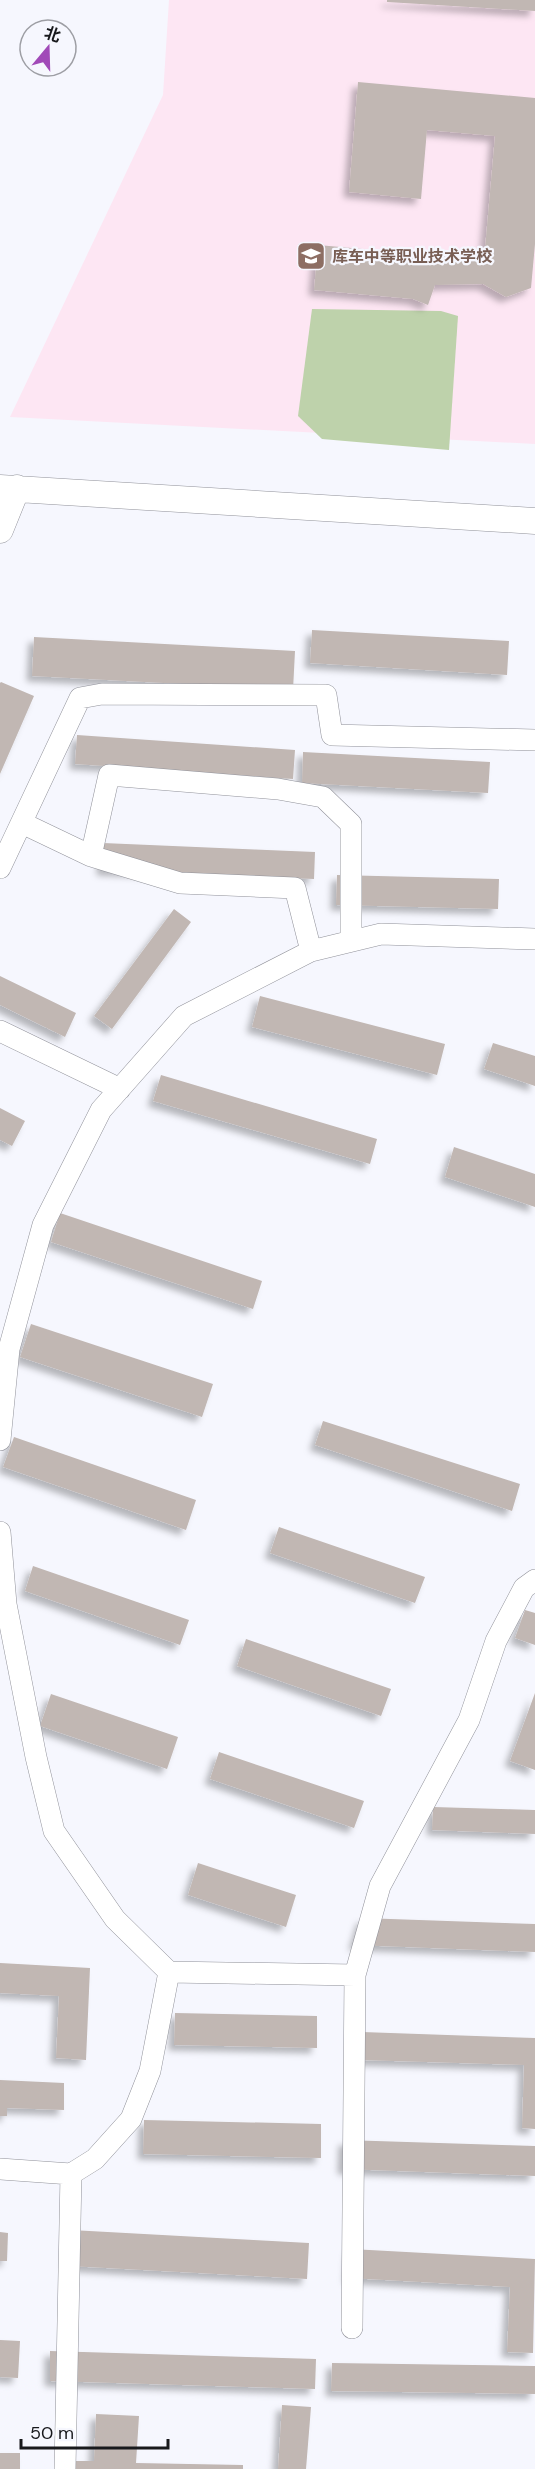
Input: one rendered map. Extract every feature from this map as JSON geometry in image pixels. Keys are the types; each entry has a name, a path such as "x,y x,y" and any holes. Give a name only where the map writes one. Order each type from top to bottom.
{"street":[{"path":"0,530 9,488 535,521"},
{"path":"0,868 80,698 102,694 326,695 332,735 535,740"},
{"path":"91,856 109,776 278,789 323,797 351,824 351,941"},
{"path":"22,823 91,856 180,883 295,888 311,951"},
{"path":"0,1440 9,1349 43,1225 101,1110 184,1016 311,951 381,934 535,939"},
{"path":"0,1031 120,1089"},
{"path":"0,1532 6,1604 36,1757 54,1831 115,1919 169,1972 355,1975"},
{"path":"352,2328 355,1975 380,1886 469,1720 496,1641 524,1588 535,1580"},
{"path":"0,2169 71,2174 94,2159 131,2119 150,2071 169,1972"},
{"path":"65,2469 71,2174"}],"shaded area":[{"name":"库车中等职业技术学校","path":"169,0 535,0 535,444 10,417 163,95"}],"green space":[{"path":"312,309 441,311 458,316 449,450 322,439 298,416"}],"building":[{"path":"387,0 535,0 535,11 387,2"},
{"path":"358,82 535,98 535,244 531,288 506,297 483,284 435,285 428,305 413,299 314,290 318,245 484,260 495,136 427,130 421,199 349,192"},
{"path":"312,630 509,641 507,675 310,663"},
{"path":"34,637 295,651 293,690 32,676"},
{"path":"0,683 34,696 0,774"},
{"path":"77,735 295,750 293,779 75,764"},
{"path":"303,752 490,762 488,793 302,783"},
{"path":"103,843 315,852 314,879 102,870"},
{"path":"337,875 499,879 498,909 336,905"},
{"path":"174,909 191,922 112,1029 94,1016"},
{"path":"0,976 76,1013 65,1037 0,1005"},
{"path":"260,996 445,1044 437,1075 252,1027"},
{"path":"493,1043 535,1056 535,1086 484,1069"},
{"path":"161,1075 377,1139 370,1164 153,1101"},
{"path":"0,1108 25,1121 12,1146 0,1140"},
{"path":"454,1147 535,1174 535,1207 445,1177"},
{"path":"60,1213 262,1281 253,1309 51,1242"},
{"path":"31,1324 213,1384 202,1417 20,1357"},
{"path":"323,1421 520,1484 512,1511 315,1445"},
{"path":"14,1437 196,1500 186,1530 3,1467"},
{"path":"279,1527 425,1577 415,1603 270,1553"},
{"path":"33,1566 189,1620 180,1645 25,1591"},
{"path":"525,1610 535,1613 535,1645 515,1638"},
{"path":"246,1639 391,1689 381,1716 237,1666"},
{"path":"535,1693 535,1770 510,1761"},
{"path":"51,1694 178,1737 167,1769 40,1726"},
{"path":"219,1752 364,1801 354,1828 210,1779"},
{"path":"433,1807 535,1810 535,1834 432,1830"},
{"path":"198,1863 296,1895 286,1927 188,1895"},
{"path":"362,1918 535,1924 535,1952 354,1945"},
{"path":"0,1963 90,1968 86,2060 56,2058 59,1996 0,1993"},
{"path":"175,2013 317,2016 317,2048 174,2045"},
{"path":"362,2032 535,2038 535,2129 522,2128 524,2065 361,2060"},
{"path":"0,2080 64,2083 64,2110 7,2108 7,2116 0,2116"},
{"path":"144,2120 321,2124 321,2158 143,2154"},
{"path":"344,2140 535,2146 535,2176 343,2169"},
{"path":"71,2230 309,2243 307,2279 69,2266"},
{"path":"0,2232 8,2233 7,2261 0,2261"},
{"path":"351,2249 535,2259 533,2353 507,2352 510,2287 349,2278"},
{"path":"0,2340 20,2341 18,2378 0,2377"},
{"path":"50,2351 316,2359 315,2389 50,2381"},
{"path":"332,2363 535,2366 535,2394 331,2391"},
{"path":"282,2405 311,2407 306,2469 278,2469"},
{"path":"96,2414 139,2416 136,2463 243,2465 243,2469 74,2469 74,2461 94,2461"},
{"path":"0,2453 20,2453 20,2469 0,2469"}],"place":[{"name":"库车中等职业技术学校","path":"311,256"}]}
